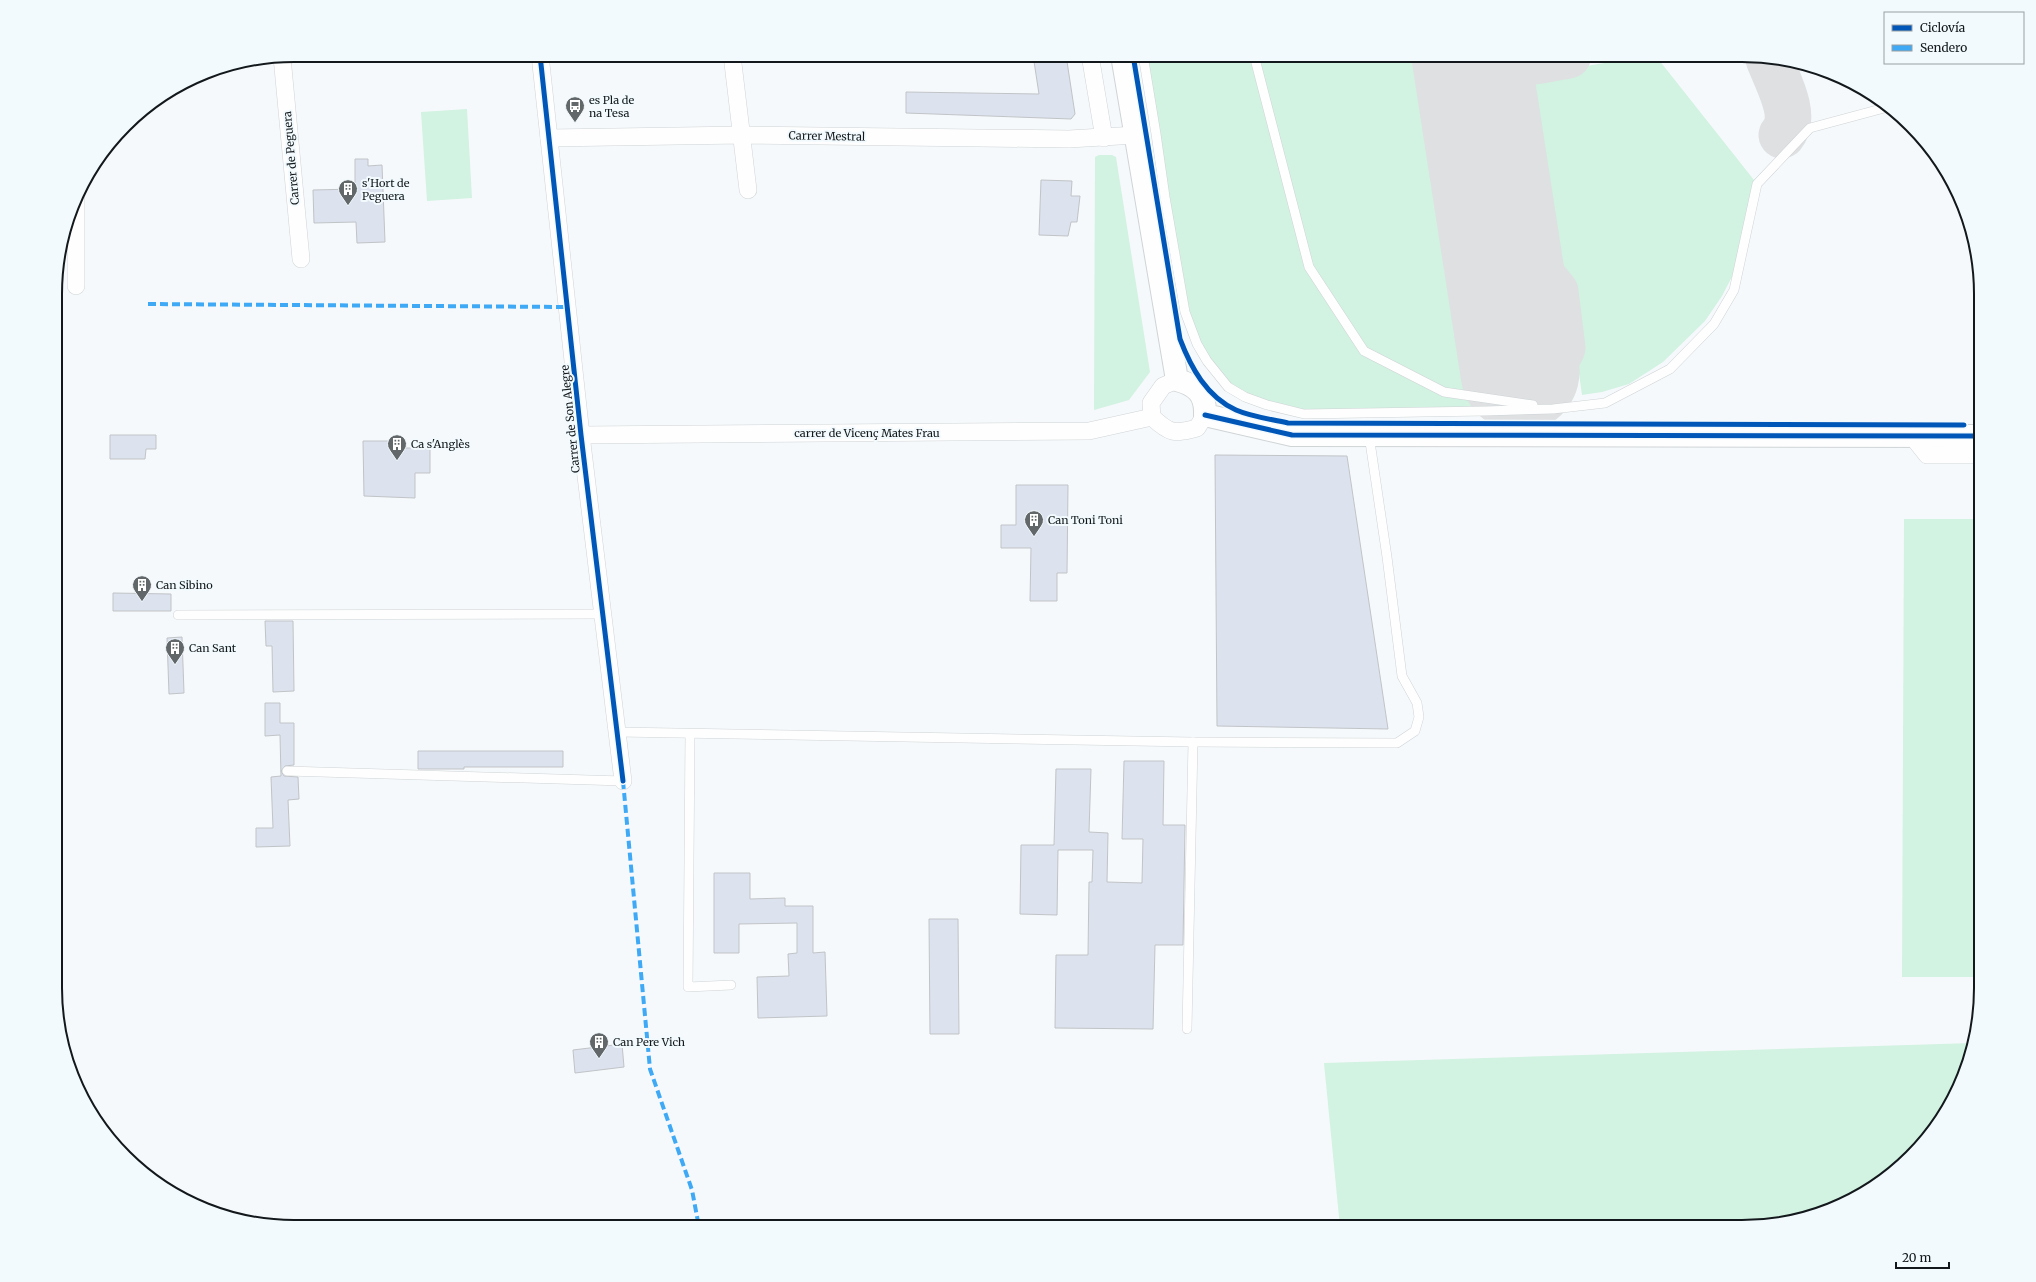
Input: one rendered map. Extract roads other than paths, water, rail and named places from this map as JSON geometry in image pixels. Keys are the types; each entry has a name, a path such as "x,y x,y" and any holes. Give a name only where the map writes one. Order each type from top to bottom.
{"street":[{"name":"Carrer de Peguera","path":"282,62 301,259"},
{"name":"Carrer de Son Alegre","path":"541,62 581,435 624,781"},
{"path":"733,62 748,190"},
{"path":"1091,62 1104,138"},
{"path":"1123,62 1177,380"},
{"name":"Carrer Mestral","path":"550,138 742,135 1069,139 1136,135"},
{"path":"76,214 76,286"},
{"path":"1177,380 1190,383 1200,392 1206,403 1205,415 1198,428 1179,433 1164,428 1152,417 1151,403 1163,386 1177,380"},
{"path":"1205,415 1292,435 1974,436"},
{"name":"carrer de Vicenç Mates Frau","path":"581,435 1088,431 1152,417"},
{"path":"1911,435 1927,455 1974,454"}],"lane":[{"path":"1144,62 1165,197 1186,312 1197,344 1207,362 1228,386 1245,397 1267,405 1304,414 1400,414 1554,408 1605,403 1670,369 1714,324 1734,290 1757,184 1810,128 1881,109"},
{"path":"1256,62 1309,267 1364,351 1444,392 1554,408"},
{"path":"618,732 1193,742 1397,743 1415,732 1419,717 1417,703 1402,676 1388,557 1369,435"},
{"path":"178,615 603,614"},
{"path":"690,734 688,987 731,985"},
{"path":"1187,1030 1193,742"},
{"path":"287,771 624,781"}],"place":[{"name":"es Pla de na Tesa","path":"575,123"},
{"name":"s'Hort de Peguera","path":"348,206"},
{"name":"Ca s'Anglès","path":"397,461"},
{"name":"Can Toni Toni","path":"1034,537"},
{"name":"Can Sibino","path":"142,602"},
{"name":"Can Sant","path":"175,665"},
{"name":"Can Pere Vich","path":"599,1059"}]}
